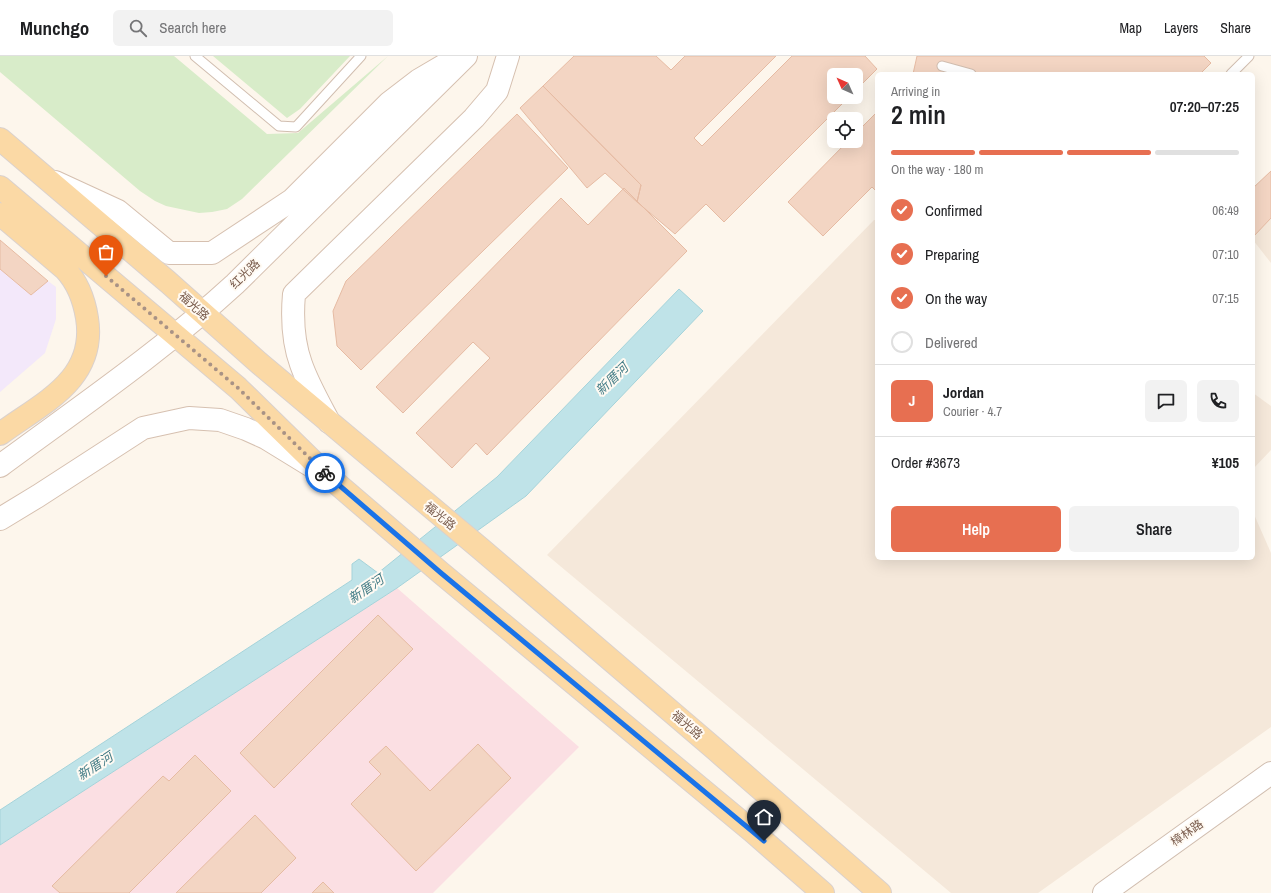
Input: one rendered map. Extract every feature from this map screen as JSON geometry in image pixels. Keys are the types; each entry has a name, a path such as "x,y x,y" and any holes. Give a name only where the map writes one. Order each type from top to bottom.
{"main road":[{"path":"45,177 118,211 169,253 212,253 292,200 389,103 419,80 461,56"},
{"name":"红光路","path":"0,466 176,336 203,313 235,284 466,56"},
{"path":"329,422 301,363 297,348 292,313 294,294 474,118 497,91 508,56"},
{"name":"福光路","path":"0,139 259,363 432,510 481,549 716,750 880,893"},
{"path":"0,188 238,388 328,476 441,573 752,831 823,893"},
{"path":"0,214 65,268 80,290 88,324 87,348 82,364 76,374 58,392 0,434"},
{"path":"0,519 143,428 189,418 220,420 246,429 266,438 328,476"},
{"name":"樟林路","path":"1104,893 1271,774"}],"lane":[{"path":"195,56 279,126 296,127 361,56"},
{"path":"1233,72 1249,56"},
{"path":"942,66 964,72"}],"shaded area":[{"path":"1271,171 1271,263 1255,243 1255,186"},
{"path":"875,220 875,560 1255,560 1255,517 1271,553 1271,727 1038,893 951,893 547,555"},
{"path":"0,269 31,295 48,281 56,287 56,319 45,353 0,392"},
{"path":"1255,394 1271,406 1271,450 1255,467"},
{"path":"397,588 579,747 433,893 0,893 0,845"}],"green space":[{"path":"0,56 174,56 267,134 298,133 388,56 242,199 227,209 199,213 166,206 140,191 0,72"},
{"path":"213,56 350,56 300,109 287,118"}],"water":[{"name":"新厝河","path":"679,289 703,311 526,496 397,588 0,845 0,810 352,580 352,564 359,559 378,573 497,477"}],"building":[{"path":"574,56 656,56 671,70 685,56 776,56 694,138 702,146 792,56 865,56 877,69 863,83 863,68 827,68 827,104 842,104 834,112 827,112 827,119 724,222 706,204 675,234 637,202 641,185 543,86"},
{"path":"917,56 1204,56 1211,63 1202,72 913,72"},
{"path":"543,86 641,185 637,202 605,173 587,188 520,108"},
{"path":"517,114 568,168 361,370 337,346 333,311 346,281"},
{"path":"875,114 875,190 872,187 823,236 788,202 841,148 863,148 863,126"},
{"path":"1271,171 1271,218 1255,235 1255,186"},
{"path":"624,188 687,251 487,455 476,443 452,468 416,433 490,358 473,342 403,413 376,387 561,198 588,225"},
{"path":"0,240 48,281 31,295 0,269"},
{"path":"378,615 413,649 274,788 240,753"},
{"path":"478,744 511,778 416,871 351,804 381,774 369,762 386,746 430,791"},
{"path":"195,755 231,791 129,893 60,893 52,886 163,776 169,781"},
{"path":"255,815 296,858 261,893 176,893"},
{"path":"323,882 334,893 312,893"}],"way so far":[{"path":"106,276 238,388 325,473"}],"route":[{"path":"325,473 441,573 764,841"}]}
